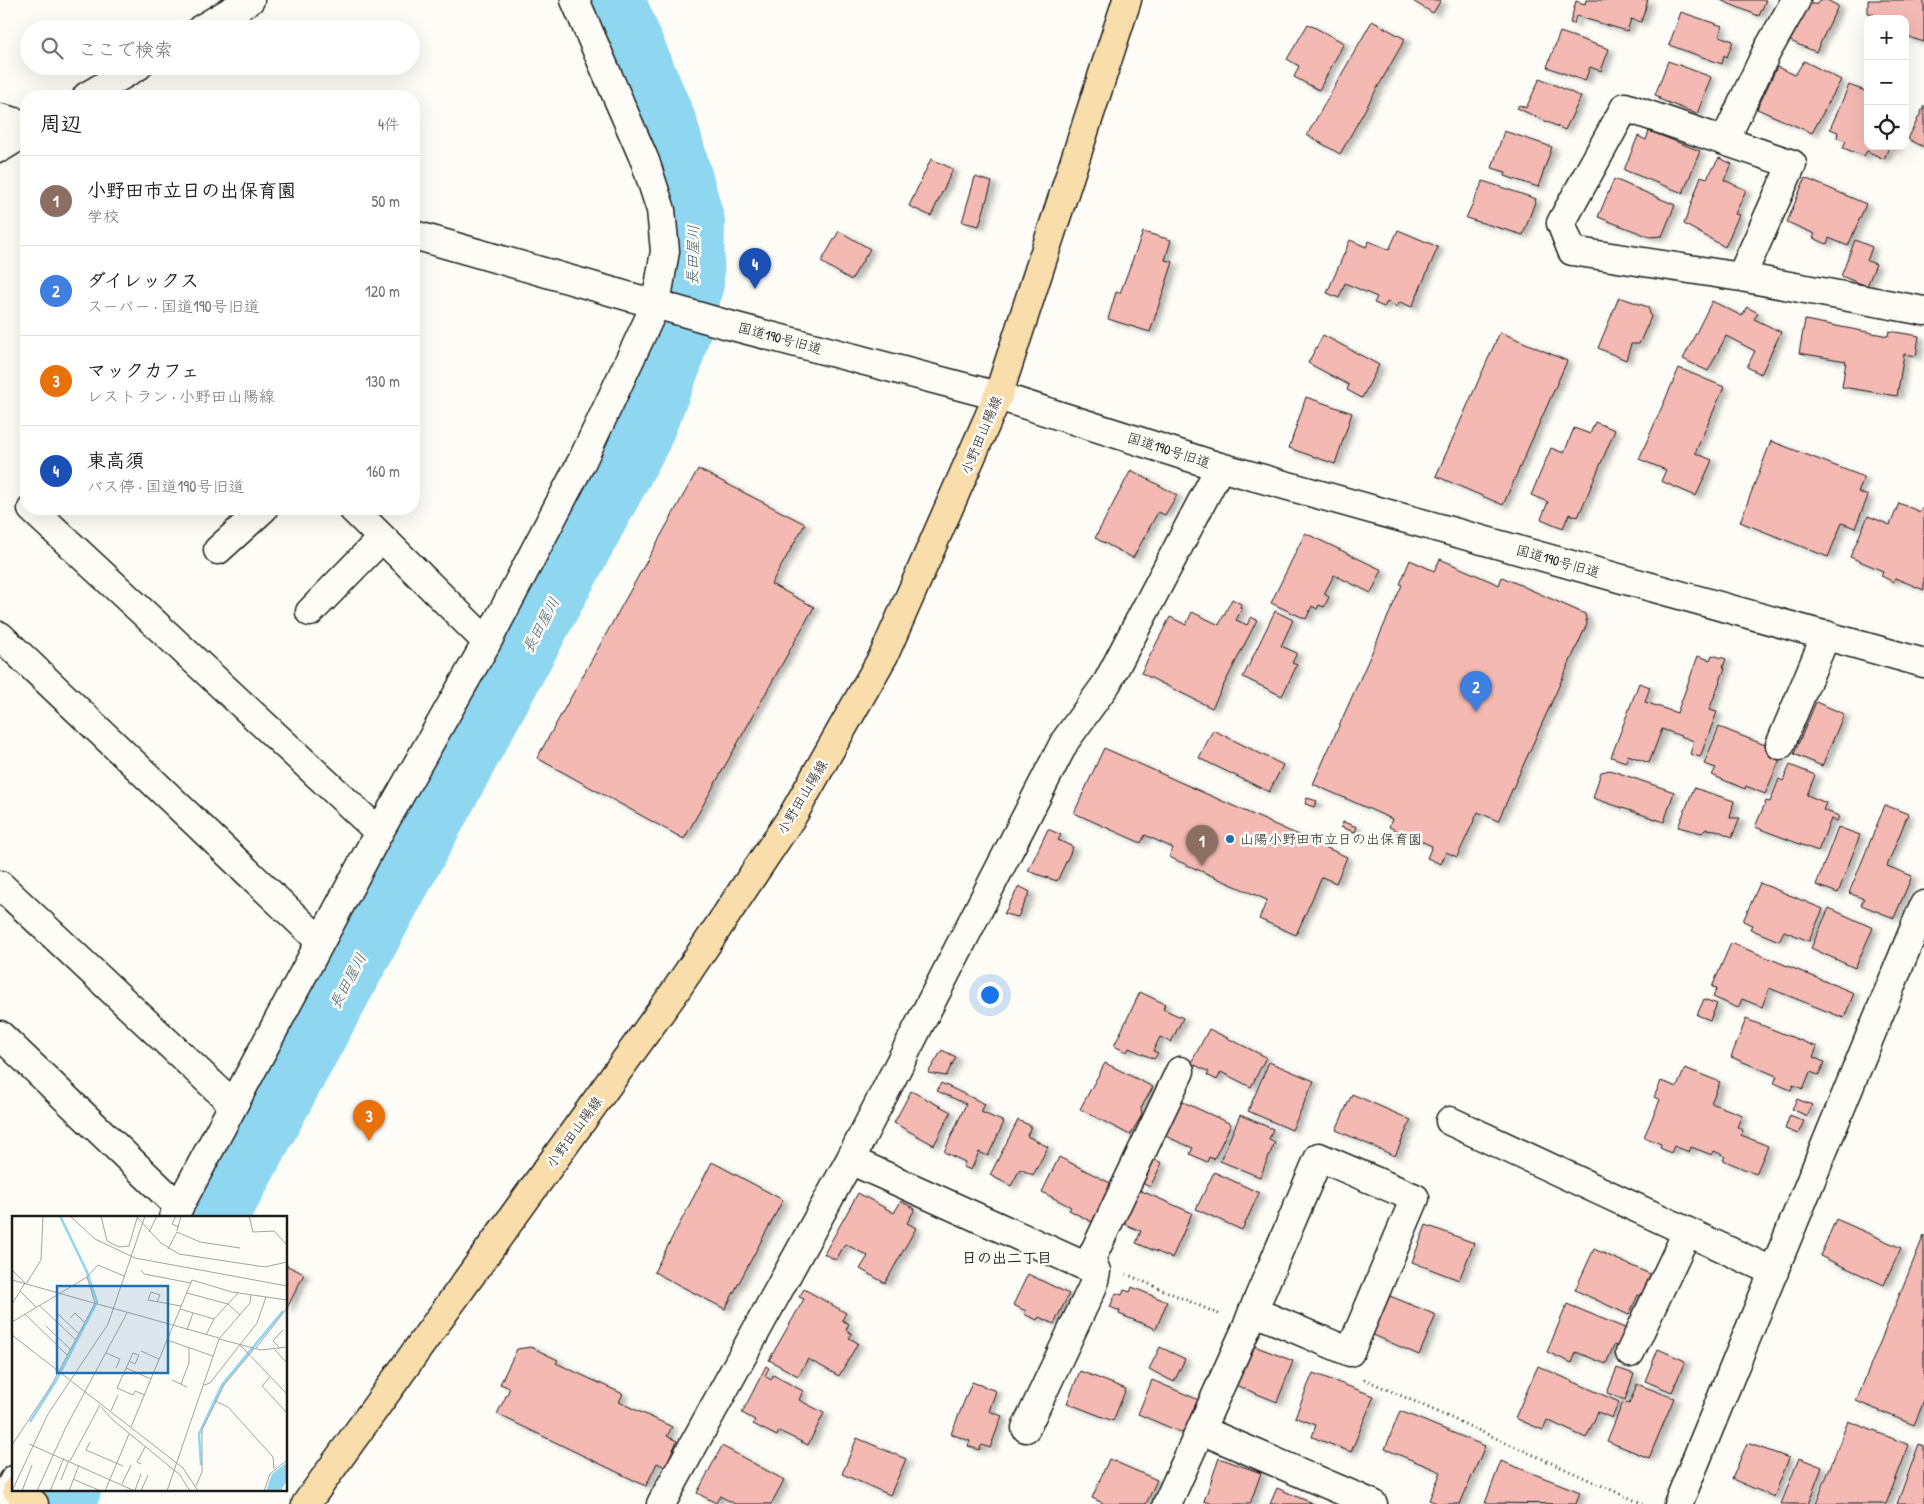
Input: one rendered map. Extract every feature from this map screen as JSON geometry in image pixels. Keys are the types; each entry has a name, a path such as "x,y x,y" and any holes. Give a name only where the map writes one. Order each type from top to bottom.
{"main road":[{"name":"小野田山陽線","path":"306,1504 674,993 793,815 884,655 998,396 1126,0"}],"street":[{"path":"217,20 250,0"},
{"path":"0,1035 176,1212 379,832 487,642 582,461 660,305 665,251 661,210 645,161 575,0"},
{"path":"1725,140 1767,51 1796,0"},
{"path":"97,90 123,75"},
{"path":"1741,277 1792,164 1625,107 1561,223 1572,251 1741,277 1924,311"},
{"path":"0,118 20,123"},
{"path":"0,148 20,136"},
{"name":"国道190号旧道","path":"420,237 725,324 998,396 1220,467 1924,663"},
{"path":"661,1504 850,1160 1064,741 1107,683 1220,467"},
{"path":"39,515 379,832"},
{"path":"218,550 256,515"},
{"path":"359,515 487,642"},
{"path":"310,612 382,538"},
{"path":"1780,744 1826,635"},
{"path":"5,652 320,941"},
{"path":"0,885 233,1104"},
{"path":"1678,1504 1774,1272 1919,935 1924,905"},
{"path":"1026,1428 1093,1286 1093,1265 1180,1070"},
{"path":"1450,1121 1774,1272"},
{"path":"1167,1504 1250,1319 1319,1157 1415,1198 1350,1352 1250,1319"},
{"path":"850,1160 1093,1265"},
{"path":"1630,1353 1687,1232"},
{"path":"1201,1430 1373,1504"}],"path":[{"path":"1093,1265 1250,1319"},
{"path":"1355,1375 1643,1504"}],"building":[{"path":"1411,0 1441,0 1433,13"},
{"path":"1586,0 1648,0 1641,22 1631,19 1627,31 1576,16 1574,24 1570,23 1576,1 1585,4"},
{"path":"1720,0 1766,0 1759,16"},
{"path":"1820,0 1827,0 1838,6 1816,52 1790,41 1810,4 1818,4"},
{"path":"1868,0 1924,0 1924,42 1909,37 1909,15 1876,15 1868,13"},
{"path":"1681,12 1722,26 1719,36 1733,41 1727,57 1724,55 1722,64 1669,45"},
{"path":"1372,21 1405,39 1340,154 1307,135"},
{"path":"1308,24 1344,43 1319,90 1294,77 1299,66 1287,59"},
{"path":"1560,32 1609,49 1601,71 1590,67 1585,81 1547,67"},
{"path":"1668,61 1711,77 1697,114 1659,99 1660,97 1655,95"},
{"path":"1804,61 1841,80 1812,133 1757,109 1777,67 1795,75"},
{"path":"1540,78 1581,97 1565,130 1517,108 1519,105 1526,108"},
{"path":"1849,85 1864,91 1864,150 1888,150 1884,159 1867,151 1864,156 1843,148 1846,141 1837,138 1838,132 1830,129"},
{"path":"1924,106 1924,147 1909,140"},
{"path":"1504,131 1552,147 1538,187 1505,176 1506,172 1492,168"},
{"path":"1649,131 1700,151 1683,193 1624,170 1638,136 1646,140"},
{"path":"1719,158 1732,164 1724,180 1746,190 1735,214 1739,215 1725,247 1684,224 1701,176 1707,178"},
{"path":"931,159 953,169 931,216 909,206"},
{"path":"975,177 992,182 979,226 962,222"},
{"path":"1805,178 1866,204 1848,246 1829,238 1827,244 1813,238 1815,234 1787,222"},
{"path":"1614,179 1675,205 1662,236 1650,237 1598,217"},
{"path":"1483,181 1536,199 1523,235 1466,218"},
{"path":"1398,230 1438,247 1412,307 1400,302 1397,307 1387,302 1384,307 1374,303 1377,297 1345,283 1339,298 1327,293 1350,240 1366,247 1369,241 1389,250"},
{"path":"839,231 870,249 851,280 821,262"},
{"path":"1143,232 1171,240 1165,260 1173,262 1150,332 1108,319 1116,292 1120,293"},
{"path":"1855,240 1872,247 1867,261 1876,264 1867,286 1841,276"},
{"path":"1619,297 1648,307 1651,317 1639,344 1631,344 1626,360 1598,348"},
{"path":"1712,301 1742,316 1747,307 1758,313 1754,319 1781,332 1761,374 1747,367 1755,351 1726,336 1708,371 1683,359"},
{"path":"1805,320 1888,336 1889,331 1919,336 1916,356 1904,354 1897,396 1842,387 1846,361 1799,353"},
{"path":"1500,332 1567,361 1503,505 1436,476"},
{"path":"1323,335 1379,365 1362,398 1347,390 1349,385 1308,363"},
{"path":"1679,368 1724,387 1695,453 1712,460 1696,496 1661,481 1666,470 1639,459"},
{"path":"1306,397 1352,413 1335,464 1289,448"},
{"path":"1595,422 1615,430 1578,517 1569,514 1563,528 1541,519 1548,502 1531,495 1551,448 1564,453 1574,428 1590,434"},
{"path":"1771,441 1864,477 1858,492 1868,496 1855,528 1842,523 1828,557 1740,522"},
{"path":"698,469 805,524 771,584 814,607 684,839 537,758"},
{"path":"1131,470 1177,495 1165,515 1158,512 1133,558 1095,538"},
{"path":"1899,503 1920,512 1922,507 1924,508 1924,590 1895,578 1894,582 1881,576 1883,571 1850,557 1868,516 1890,525"},
{"path":"1305,533 1382,570 1371,593 1334,575 1324,594 1329,597 1324,607 1319,605 1317,609 1312,606 1306,619 1271,603"},
{"path":"1440,559 1499,585 1502,577 1585,614 1587,624 1498,821 1478,812 1457,857 1446,852 1441,864 1427,858 1432,846 1389,827 1392,819 1313,784 1402,585 1400,584 1410,560 1434,571"},
{"path":"1232,599 1241,604 1240,608 1242,609 1236,620 1247,625 1251,617 1257,620 1212,708 1141,673 1170,617 1186,625 1192,612 1219,625"},
{"path":"1275,611 1293,620 1281,646 1297,653 1292,663 1297,665 1282,696 1243,677"},
{"path":"1712,655 1726,659 1723,667 1725,668 1709,710 1717,712 1700,757 1690,754 1694,741 1662,729 1649,763 1628,755 1626,762 1611,757 1639,683 1650,687 1645,702 1677,713 1698,656 1710,660"},
{"path":"1816,702 1844,714 1822,766 1794,754"},
{"path":"1719,727 1783,752 1765,794 1746,786 1745,789 1712,775 1716,768 1704,764"},
{"path":"1213,730 1283,765 1269,792 1199,758"},
{"name":"山陽小野田市立日の出保育園","path":"1104,748 1347,857 1336,883 1322,877 1296,935 1259,919 1267,900 1169,857 1173,848 1145,835 1141,843 1074,813"},
{"path":"1790,765 1815,775 1807,795 1826,803 1823,810 1839,816 1837,821 1831,819 1818,851 1755,827 1766,801 1770,802 1779,779 1783,781"},
{"path":"1610,770 1674,792 1664,822 1593,798 1601,772"},
{"path":"1694,788 1734,801 1730,818 1740,818 1732,837 1716,830 1706,829 1702,833 1678,827"},
{"path":"1307,798 1317,801 1314,807 1305,804"},
{"path":"1885,805 1908,814 1887,866 1912,876 1894,918 1861,905 1864,899 1849,893"},
{"path":"1343,822 1357,827 1355,832 1341,827"},
{"path":"1838,827 1860,835 1838,893 1816,885"},
{"path":"1048,829 1061,835 1058,840 1073,847 1057,881 1028,871"},
{"path":"1760,883 1823,909 1809,941 1784,931 1779,941 1750,929 1752,925 1743,921"},
{"path":"1019,886 1030,892 1018,917 1004,914"},
{"path":"1829,908 1873,928 1855,968 1811,948"},
{"path":"1731,943 1854,993 1844,1018 1769,988 1762,1007 1742,999 1738,1008 1713,997 1717,988 1712,987"},
{"path":"1140,992 1165,1004 1163,1009 1183,1018 1171,1042 1160,1037 1153,1051 1158,1053 1154,1059 1129,1048 1127,1052 1114,1046"},
{"path":"1704,999 1717,1004 1710,1020 1697,1015"},
{"path":"1746,1019 1817,1047 1813,1057 1824,1062 1819,1075 1810,1072 1803,1089 1793,1085 1791,1090 1774,1083 1777,1076 1731,1057"},
{"path":"1209,1029 1266,1057 1251,1087 1221,1072 1217,1080 1207,1075 1209,1072 1191,1063"},
{"path":"942,1050 956,1057 946,1076 928,1073"},
{"path":"1269,1062 1314,1081 1292,1130 1248,1111"},
{"path":"1105,1063 1153,1087 1141,1108 1142,1115 1130,1135 1080,1109"},
{"path":"1685,1068 1720,1082 1711,1103 1742,1115 1737,1127 1743,1130 1741,1135 1768,1146 1756,1174 1723,1160 1725,1156 1714,1151 1712,1155 1691,1147 1689,1152 1674,1146 1671,1153 1660,1148 1661,1144 1644,1137 1660,1100 1654,1097 1661,1081 1677,1087"},
{"path":"941,1083 985,1104 981,1112 1004,1122 988,1156 979,1152 971,1170 963,1167 965,1162 944,1152 966,1104 937,1091"},
{"path":"911,1091 951,1112 934,1145 894,1123"},
{"path":"1352,1094 1411,1120 1395,1156 1336,1130"},
{"path":"1797,1099 1812,1105 1807,1116 1792,1109"},
{"path":"1181,1101 1231,1124 1214,1159 1209,1157 1207,1162 1190,1154 1193,1148 1165,1136"},
{"path":"1240,1115 1273,1129 1269,1139 1275,1142 1260,1177 1220,1161"},
{"path":"1790,1115 1804,1121 1798,1134 1785,1129"},
{"path":"1018,1120 1031,1126 1027,1136 1048,1147 1033,1175 1020,1169 1011,1186 990,1175"},
{"path":"1059,1157 1112,1184 1092,1222 1069,1210 1071,1207 1042,1192"},
{"path":"1151,1158 1162,1163 1150,1187 1140,1182"},
{"path":"712,1162 783,1200 725,1309 654,1272"},
{"path":"1214,1172 1259,1193 1242,1230 1196,1209"},
{"path":"1137,1189 1192,1213 1172,1258 1136,1243 1141,1231 1122,1223"},
{"path":"858,1193 894,1213 901,1201 915,1209 907,1223 916,1228 885,1283 860,1269 868,1256 845,1244 836,1260 824,1254"},
{"path":"1836,1219 1901,1248 1884,1285 1820,1256"},
{"path":"1426,1225 1474,1243 1459,1280 1412,1262"},
{"path":"1924,1235 1924,1401 1914,1425 1856,1401"},
{"path":"1594,1249 1652,1275 1642,1296 1638,1295 1629,1315 1575,1290"},
{"path":"288,1266 304,1274 288,1306"},
{"path":"1028,1274 1069,1294 1054,1324 1039,1317 1037,1320 1024,1314 1026,1311 1013,1305"},
{"path":"1132,1287 1167,1302 1156,1329 1119,1314 1120,1311 1110,1307 1116,1293 1122,1295 1124,1290 1130,1292"},
{"path":"804,1289 846,1313 842,1320 849,1324 846,1330 852,1334 849,1338 858,1343 839,1376 808,1359 798,1376 769,1360 804,1299 799,1297"},
{"path":"1385,1294 1436,1315 1419,1355 1369,1333"},
{"path":"1567,1304 1627,1329 1619,1347 1614,1345 1606,1364 1576,1352 1572,1363 1547,1352"},
{"path":"1249,1344 1293,1361 1277,1402 1233,1384"},
{"path":"531,1347 558,1360 556,1363 623,1394 619,1402 672,1427 667,1436 677,1441 665,1467 657,1463 646,1486 497,1414 510,1388 500,1384 517,1349"},
{"path":"1160,1347 1185,1359 1174,1382 1149,1369"},
{"path":"1658,1349 1685,1361 1672,1392 1645,1381"},
{"path":"766,1366 769,1368 765,1376 771,1380 773,1375 803,1391 799,1400 824,1413 808,1445 779,1431 777,1436 753,1424 755,1420 742,1413"},
{"path":"1538,1366 1619,1402 1612,1418 1598,1412 1586,1438 1547,1420 1543,1430 1515,1418"},
{"path":"1617,1368 1634,1374 1625,1400 1607,1393"},
{"path":"1080,1371 1126,1389 1113,1421 1067,1403"},
{"path":"1313,1373 1374,1396 1351,1452 1312,1437 1316,1425 1295,1417"},
{"path":"1152,1380 1199,1400 1185,1434 1138,1414"},
{"path":"972,1382 996,1391 989,1411 1002,1416 990,1448 982,1445 979,1450 968,1446 970,1441 951,1434"},
{"path":"1637,1384 1674,1398 1649,1458 1607,1441 1623,1402 1629,1404"},
{"path":"1400,1411 1485,1446 1460,1504 1440,1504 1429,1500 1441,1472 1385,1449"},
{"path":"1848,1421 1909,1445 1886,1504 1816,1504"},
{"path":"857,1438 906,1459 890,1495 842,1474"},
{"path":"1747,1443 1789,1458 1774,1497 1732,1479"},
{"path":"1919,1444 1924,1446 1924,1504 1897,1504"},
{"path":"722,1446 784,1480 771,1504 735,1504 720,1496 716,1503 697,1493"},
{"path":"1219,1458 1261,1473 1250,1504 1213,1504 1204,1501"},
{"path":"1799,1458 1822,1467 1808,1504 1781,1504"},
{"path":"1109,1459 1157,1480 1146,1504 1105,1504 1092,1498"},
{"path":"1501,1461 1580,1492 1576,1504 1485,1503"},
{"path":"1277,1488 1314,1504 1270,1504"}],"waterway":[{"name":"長田屋川","path":"220,1216 642,438 673,362 695,284 696,222 669,126 616,0"},
{"name":"長田屋川","path":"64,1504 71,1492"}],"place":[{"name":"東高須","path":"755,289"},
{"name":"ダイレックス","path":"1476,712"},
{"name":"山陽小野田市立日の出保育園","path":"1230,839"},
{"name":"小野田市立日の出保育園","path":"1202,866"},
{"name":"マックカフェ","path":"369,1141"}],"district":[{"name":"日の出二丁目","path":"1007,1258"}]}
